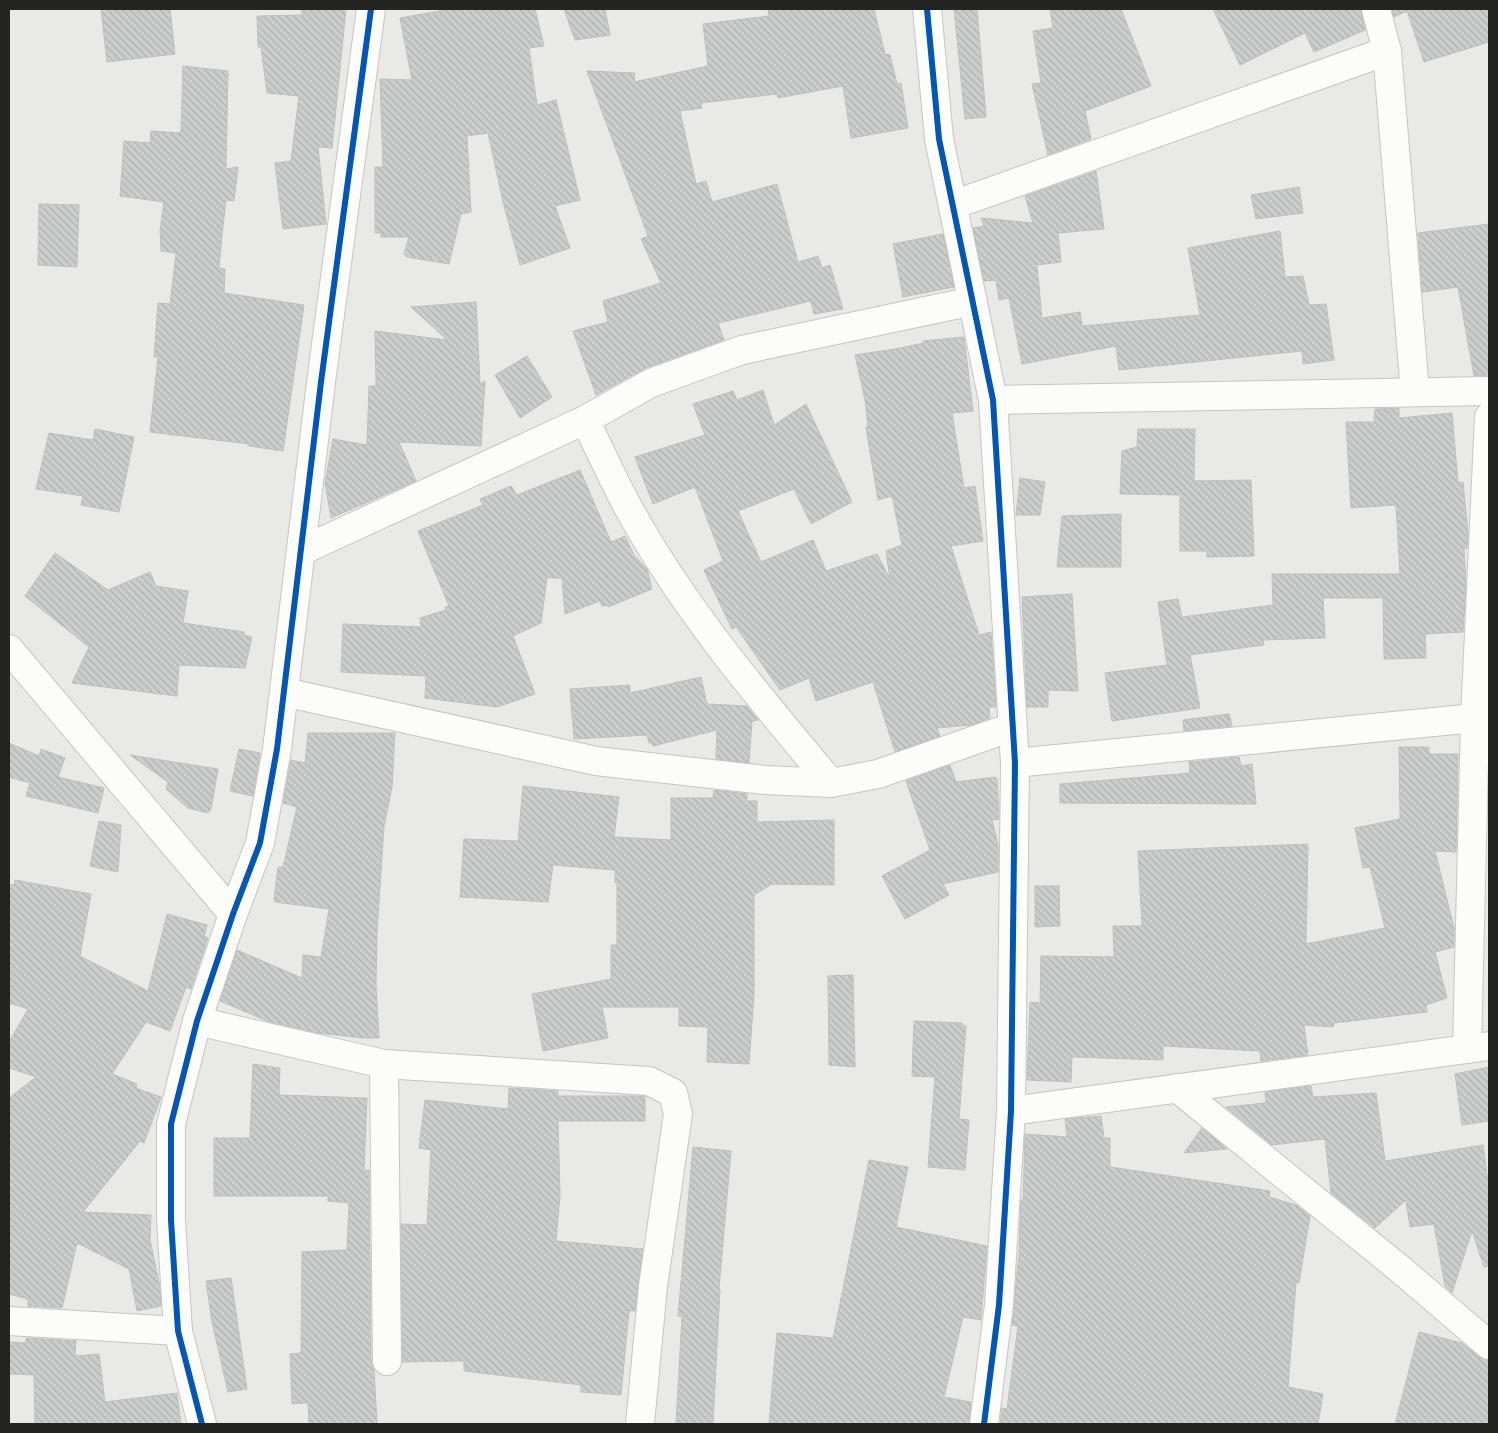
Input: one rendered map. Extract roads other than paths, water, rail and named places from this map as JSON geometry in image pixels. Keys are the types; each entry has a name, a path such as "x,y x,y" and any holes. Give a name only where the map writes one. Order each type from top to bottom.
{"street":[{"path":"202,1424 178,1331 171,1220 171,1124 197,1021 233,914 260,843 277,749 322,373 372,9"},
{"path":"928,9 939,139 993,400 1015,763 1011,1112 998,1305 984,1424"},
{"path":"1376,9 1387,51 1415,392"},
{"path":"953,206 1387,51"},
{"path":"301,551 586,420 651,384 742,350 973,301"},
{"path":"993,400 1489,391"},
{"path":"1011,1112 1478,1047 1482,717 1489,417"},
{"path":"586,420 629,509 688,604 755,693 831,783"},
{"path":"9,649 233,914"},
{"path":"284,692 596,761 765,780 831,783 878,774 1012,727"},
{"path":"1015,763 1482,717"},
{"path":"197,1021 384,1064 649,1081 674,1093 678,1114 653,1286 640,1424"},
{"path":"384,1064 387,1361"},
{"path":"1177,1088 1400,1269 1489,1345"},
{"path":"9,1321 178,1331"}]}
